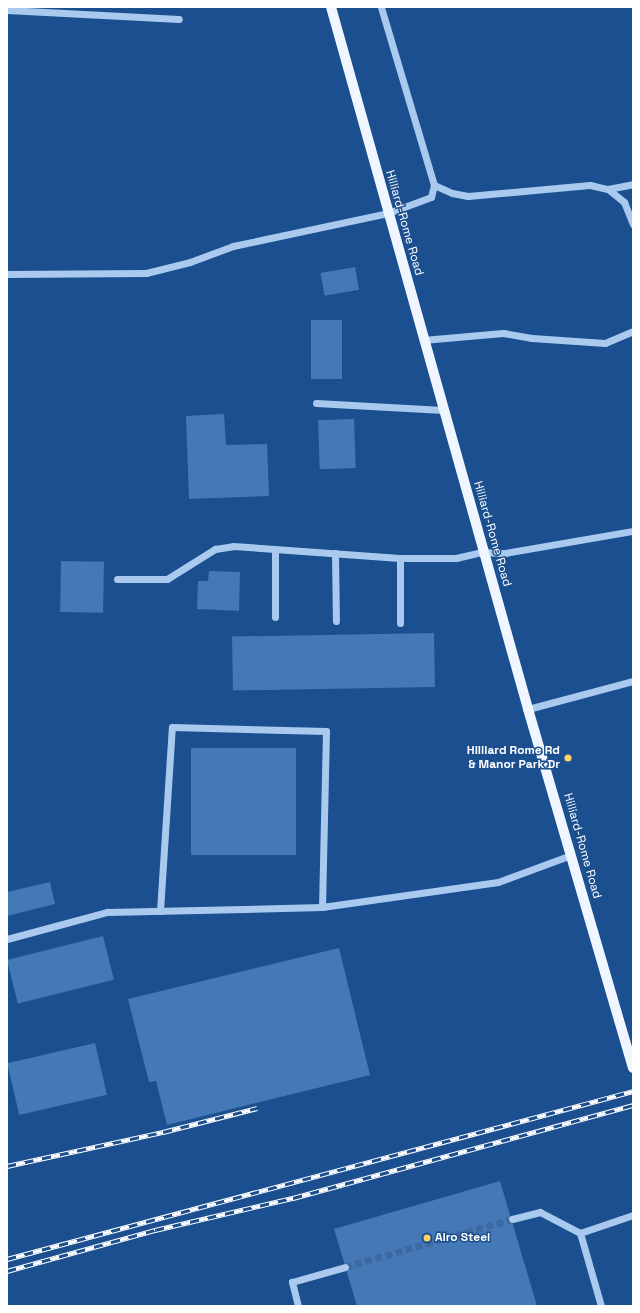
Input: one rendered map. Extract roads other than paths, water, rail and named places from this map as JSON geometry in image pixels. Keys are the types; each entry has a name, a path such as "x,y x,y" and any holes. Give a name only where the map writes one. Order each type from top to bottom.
{"main road":[{"name":"Hilliard-Rome Road","path":"331,7 423,340 528,709 633,1068"}],"street":[{"path":"7,274 146,273 190,262 233,246 388,213 431,197 434,185 381,7"},
{"path":"7,10 53,10 179,18"},
{"path":"434,185 452,193 468,196 590,185 608,189 633,184"},
{"path":"608,189 624,202 633,224"},
{"path":"423,340 503,333 532,338 605,343 633,331"},
{"path":"316,403 443,410"},
{"path":"117,579 167,579 215,549 233,546 400,558 456,558 484,552 505,553 633,531"},
{"path":"275,549 275,617"},
{"path":"335,553 336,620"},
{"path":"400,558 400,623"},
{"path":"528,709 633,680"},
{"path":"160,911 172,727 326,731 322,907"},
{"path":"7,939 107,912 322,907 498,882 571,855"},
{"path":"512,1219 540,1212 580,1233 601,1306"},
{"path":"580,1233 633,1215"},
{"path":"298,1306 292,1282 345,1267"}],"tunnel":[{"path":"345,1267 512,1219"}],"railway":[{"path":"7,1259 633,1091"},
{"path":"7,1271 155,1230 293,1198 633,1105"},
{"path":"7,1166 163,1132 257,1108"}],"place":[{"name":"Hilliard Rome Rd & Manor Park Dr","path":"568,758"},
{"name":"Alro Steel","path":"427,1238"}]}
